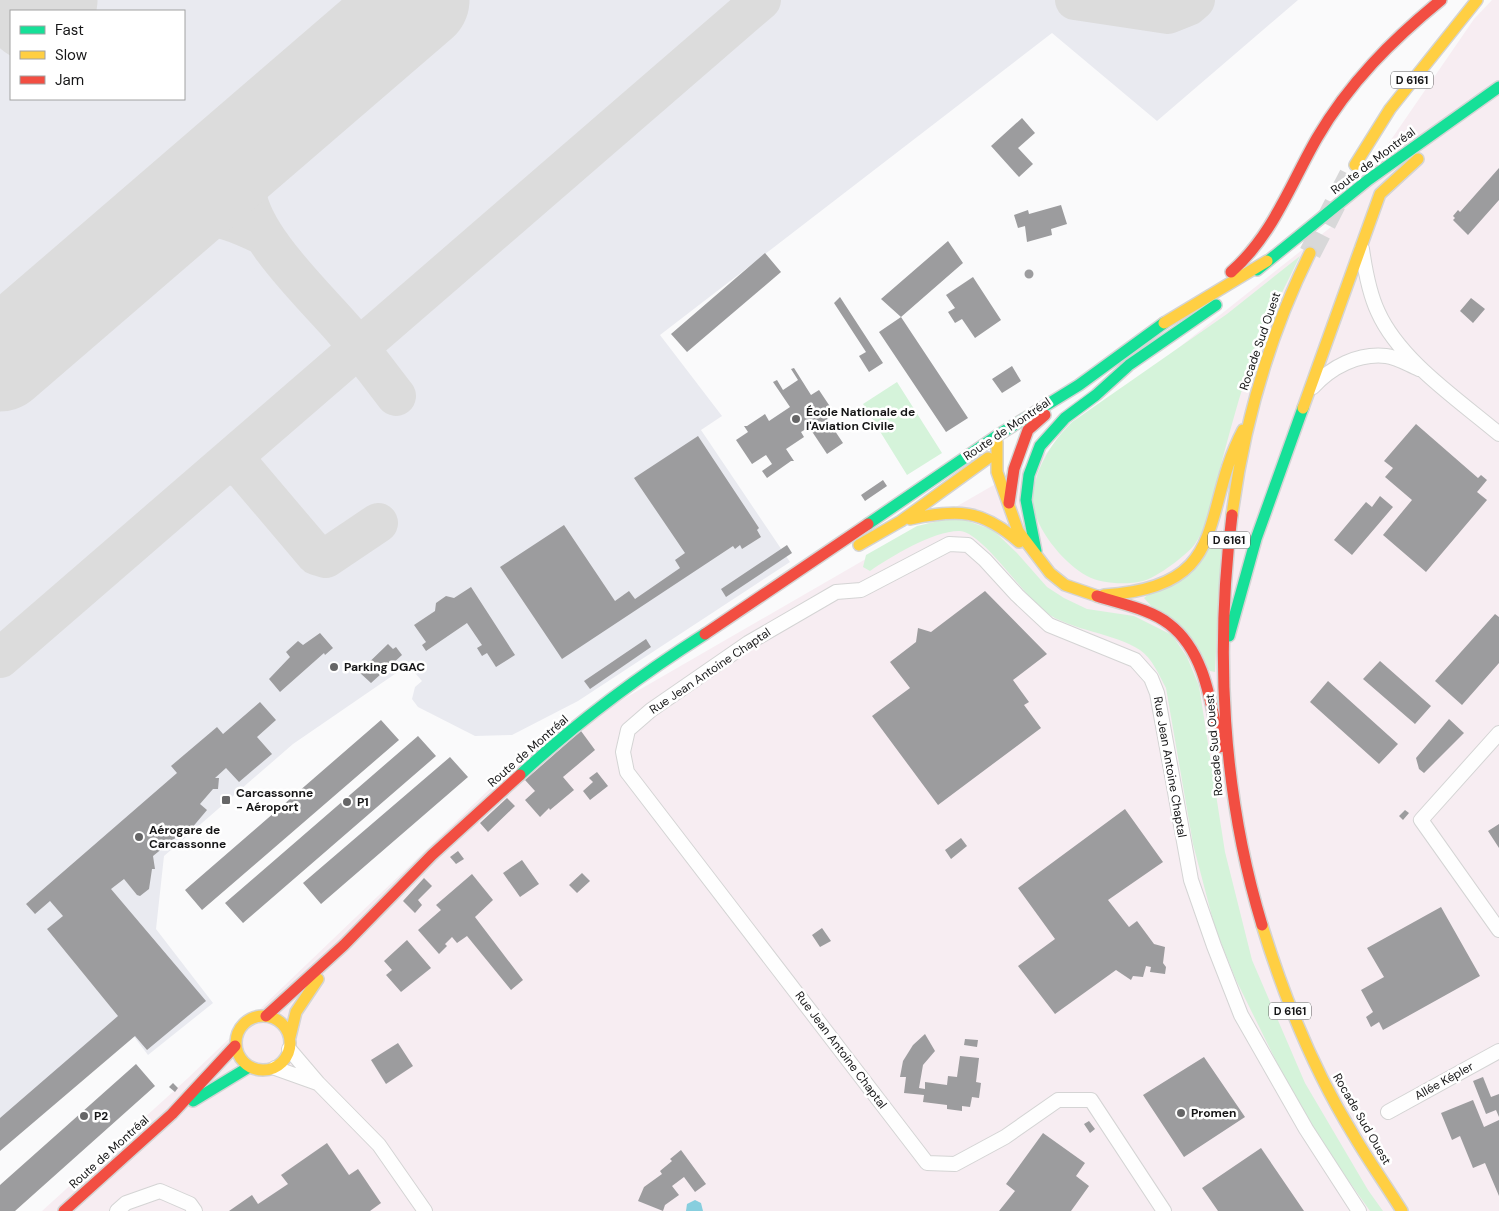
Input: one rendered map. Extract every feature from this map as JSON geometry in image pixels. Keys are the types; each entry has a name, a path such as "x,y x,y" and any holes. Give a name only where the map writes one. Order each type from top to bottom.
{"main road":[{"path":"1176,314 1242,264 1261,244 1316,139 1343,95 1418,18 1441,0"},
{"name":"D 6161","path":"1355,165 1390,109 1477,0"},
{"name":"Route de Montréal","path":"752,604 900,521 1028,430 1128,366 1216,304 1368,180 1499,87"},
{"path":"1222,662 1256,539 1380,194 1406,168 1499,99"},
{"name":"Rocade Sud Ouest","path":"1310,253 1300,272 1277,329 1249,419 1234,494 1227,565 1222,662 1224,718 1231,790 1258,918 1291,1012 1346,1124 1402,1211"},
{"name":"Route de Montréal","path":"266,1016 344,945 432,855 549,748 650,669 752,604 998,435 1079,385 1176,314 1267,261"},
{"path":"1038,558 1026,500 1029,474 1040,446 1064,418 1096,396 1128,366"},
{"path":"1009,505 1014,469 1028,430 1079,385"},
{"path":"1092,596 1142,592 1173,579 1196,558 1211,531 1230,454 1249,419"},
{"path":"998,435 996,472 1018,531 1038,558"},
{"path":"900,521 939,513 977,516 998,524 1038,558 1065,585 1092,596 1164,619 1188,643 1204,679 1231,790"},
{"name":"Route de Montréal","path":"289,1043 296,1012 344,945"},
{"path":"258,1016 266,1016 281,1023 289,1043 286,1057 275,1068 266,1070 249,1067 242,1062 236,1046 236,1038 244,1023 258,1016"},
{"name":"Route de Montréal","path":"64,1211 172,1114 236,1046"},
{"name":"Route de Montréal","path":"172,1114 249,1067"}],"street":[{"path":"1361,246 1367,278 1378,312 1392,337 1425,371 1499,434"},
{"path":"1308,392 1324,375 1342,364 1368,356 1388,356 1425,371"},
{"name":"Rue Jean Antoine Chaptal","path":"1164,1211 1091,1100 1058,1100 1005,1137 955,1164 927,1164 627,772 623,752 628,730 651,710 748,642 836,592 861,590 949,544 968,545 1049,625 1135,660 1150,678 1157,693 1191,880 1224,972 1246,1024 1306,1129 1359,1211"},
{"path":"1499,734 1422,820 1499,930"},
{"path":"289,1043 318,1083 380,1145 425,1211"},
{"name":"Allée Képler","path":"1388,1112 1499,1051"},
{"path":"275,1068 318,1083"},
{"path":"117,1211 126,1203 160,1191 190,1204 194,1211"}],"shaded area":[{"path":"0,0 1298,0 1157,121 1052,33 660,335 722,416 701,430 790,562 578,701 512,735 475,736 418,707 412,699 415,687 422,681 408,665 293,744 164,856 156,929 213,1003 148,1055 132,1034 0,1149"},
{"path":"1492,0 1499,0 1499,1211 42,1211 188,1078 523,757 1037,460 1331,227 1474,19"}],"green space":[{"path":"1300,256 1272,314 1243,386 1210,511 1200,537 1171,566 1143,581 1107,582 1093,579 1078,570 1058,552 1050,541 1036,517 1033,505 1033,494 1038,473 1052,446 1072,422 1227,314"},
{"path":"897,382 942,453 907,475 863,404"},
{"path":"956,517 993,530 1017,553 1047,587 1064,598 1087,609 1134,616 1172,635 1187,657 1199,686 1225,852 1252,960 1305,1083 1368,1190 1383,1211 1370,1211 1324,1146 1286,1081 1236,980 1215,928 1193,844 1166,688 1148,657 1130,644 1068,624 1045,612 980,542 969,534 960,531 938,535 926,540 901,552 870,571 863,567 866,555 917,526"},
{"path":"1222,530 1215,672 1210,671 1144,598"}],"water":[{"path":"695,1200 701,1203 703,1211 686,1211 687,1204"}],"building":[{"path":"1022,118 1035,133 1018,148 1033,164 1019,177 991,146"},
{"path":"1499,168 1499,200 1468,235 1453,220 1455,218 1453,216 1458,210 1460,212"},
{"path":"1061,205 1067,224 1051,229 1052,235 1027,242 1025,226 1018,228 1014,215 1028,210 1029,214"},
{"path":"948,241 963,263 901,317 881,299"},
{"path":"765,253 781,272 687,352 671,334"},
{"path":"1029,269 1034,274 1029,279 1024,274"},
{"path":"973,277 1001,320 975,338 962,319 955,323 948,312 955,308 946,295"},
{"path":"840,297 883,363 869,372 859,356 866,352 834,303"},
{"path":"1471,298 1485,309 1473,323 1460,311"},
{"path":"901,317 968,418 946,432 879,332"},
{"path":"1012,366 1021,381 1002,393 992,379"},
{"path":"794,368 811,395 819,390 835,414 827,419 843,443 827,454 809,427 801,432 804,437 786,449 794,461 791,461 767,478 762,471 772,464 766,455 752,464 736,440 748,432 744,426 765,414 769,421 790,407 773,382 777,380 783,390 798,380 791,369"},
{"path":"1416,424 1478,478 1481,475 1487,480 1477,492 1487,500 1426,572 1383,535 1412,500 1385,477 1393,468 1384,461"},
{"path":"698,436 759,528 757,530 761,537 742,549 740,545 735,549 733,546 562,659 500,567 564,525 615,601 629,591 635,599 680,568 675,560 685,553 634,478"},
{"path":"883,480 887,486 865,501 861,495"},
{"path":"1380,496 1393,507 1352,555 1334,540 1366,502 1372,507"},
{"path":"787,545 792,553 726,597 721,589"},
{"path":"471,587 515,655 496,667 487,653 482,656 477,648 482,645 467,623 426,651 422,645 426,642 414,625 435,611 436,603 446,596 454,598"},
{"path":"985,591 1047,654 1013,680 1029,702 1024,705 1041,728 938,805 872,716 910,688 890,662 916,642 918,628 931,632"},
{"path":"1495,614 1499,617 1499,663 1462,705 1435,681"},
{"path":"320,633 333,648 325,655 324,653 280,692 269,679 290,657 286,652 298,641 303,645"},
{"path":"646,639 651,647 590,689 584,681"},
{"path":"388,644 393,649 396,647 402,655 371,683 359,672"},
{"path":"1380,661 1431,706 1415,724 1363,679"},
{"path":"1328,681 1398,744 1379,764 1310,702"},
{"path":"260,702 276,720 257,737 272,754 239,782 226,768 215,778 219,778 218,789 213,789 200,804 207,810 191,829 188,826 180,833 174,836 179,835 153,856 155,869 152,869 149,889 140,896 137,895 124,879 111,889 206,1001 147,1050 135,1036 0,1151 0,1118 118,1016 47,929 63,916 50,901 35,914 26,904 177,773 171,766 217,727 223,734"},
{"path":"1449,719 1464,733 1424,773 1419,769 1416,758"},
{"path":"381,720 399,740 202,910 185,890"},
{"path":"581,731 595,750 563,777 574,790 540,817 525,800 535,791 525,780"},
{"path":"418,736 436,756 243,923 225,903"},
{"path":"450,757 468,777 321,904 303,883"},
{"path":"597,772 608,786 590,800 583,791 593,782 589,778"},
{"path":"507,798 515,806 488,832 480,823"},
{"path":"1125,809 1163,862 1108,900 1129,927 1137,921 1154,944 1165,947 1163,963 1166,967 1165,974 1150,972 1151,967 1146,966 1143,977 1133,976 1131,980 1116,970 1055,1014 1018,966 1055,939 1018,888"},
{"path":"1405,810 1409,813 1403,820 1399,816"},
{"path":"1499,824 1499,848 1488,831"},
{"path":"961,838 967,846 951,859 945,850"},
{"path":"458,851 464,859 456,864 450,857"},
{"path":"522,860 539,884 520,897 503,873"},
{"path":"582,873 590,881 577,893 569,885"},
{"path":"472,874 493,900 475,917 523,980 511,990 467,936 457,943 452,937 439,954 418,930 441,910 436,905"},
{"path":"424,878 432,886 418,900 422,905 415,913 403,901"},
{"path":"1441,907 1480,976 1383,1030 1379,1022 1371,1027 1366,1017 1373,1012 1361,990 1384,977 1367,948"},
{"path":"822,928 831,941 820,947 812,935"},
{"path":"407,940 431,968 401,992 386,975 392,970 384,961"},
{"path":"925,1034 935,1051 923,1065 919,1088 925,1089 925,1082 947,1085 948,1076 957,1077 960,1056 979,1058 976,1082 981,1083 979,1098 972,1097 970,1107 962,1106 962,1111 947,1109 947,1105 923,1102 924,1095 904,1093 906,1077 900,1077 903,1061 913,1045"},
{"path":"965,1039 978,1040 977,1047 964,1045"},
{"path":"398,1043 413,1066 386,1084 371,1060"},
{"path":"1204,1057 1245,1117 1184,1157 1143,1095"},
{"path":"136,1064 155,1086 15,1211 0,1211 0,1185"},
{"path":"1483,1077 1491,1097 1499,1094 1499,1117 1496,1110 1486,1114 1473,1081"},
{"path":"173,1083 178,1088 175,1092 169,1087"},
{"path":"1473,1100 1484,1127 1499,1120 1499,1196 1485,1163 1473,1168 1460,1136 1452,1140 1441,1113"},
{"path":"1089,1121 1095,1129 1090,1133 1084,1124"},
{"path":"1043,1133 1085,1163 1076,1176 1089,1186 1071,1211 999,1211 1015,1191 1006,1184"},
{"path":"327,1143 349,1175 358,1169 381,1203 370,1211 229,1211 252,1195 258,1204 288,1184 281,1175"},
{"path":"1261,1148 1304,1211 1218,1211 1202,1188"},
{"path":"681,1150 706,1184 695,1192 684,1177 672,1186 679,1195 665,1205 663,1211 638,1201 644,1187 662,1174 660,1171"}],"taxiway":[{"path":"0,658 761,0"},
{"path":"1075,0 1168,14 1188,6 1195,0"},
{"path":"270,128 252,158 247,174 246,191 250,209 271,246 301,283 351,338 396,396"},
{"path":"144,236 177,222 203,217 229,221 263,235"},
{"path":"223,466 236,465 243,469 316,555 326,558 378,523"}],"runway":[{"path":"35,10 47,0"},
{"path":"0,361 419,0"}],"tunnel":[{"path":"1310,253 1355,165"}],"traffic: fast":[{"path":"1257,270 1368,180 1499,87"},
{"path":"1129,365 1216,305"},
{"path":"868,524 998,435 1079,385 1164,323"},
{"path":"1036,551 1026,500 1029,475 1040,446 1065,418 1096,395 1128,366"},
{"path":"1229,636 1256,539 1303,408"},
{"path":"520,775 609,700 705,634"},
{"path":"193,1101 249,1067"}],"traffic: slow":[{"path":"1355,165 1390,109 1477,0"},
{"path":"1303,408 1380,194 1418,159"},
{"path":"1232,515 1243,447 1260,381 1282,316 1310,253"},
{"path":"1164,323 1267,261"},
{"path":"1104,595 1145,589 1174,578 1193,561 1205,541 1230,461 1243,430"},
{"path":"997,442 997,472 1018,531 1050,573 1065,585 1097,596"},
{"path":"859,545 901,521 988,458"},
{"path":"910,519 942,514 969,514 993,523 1019,542"},
{"path":"1262,925 1290,1006 1312,1058 1359,1144 1402,1211"},
{"path":"290,1037 296,1012 318,979"},
{"path":"258,1016 268,1016 278,1020 286,1028 290,1043 286,1058 278,1066 268,1070 258,1070 248,1066 240,1058 236,1048 236,1038 240,1028 248,1020 258,1016"}],"traffic: jam":[{"path":"1231,272 1246,258 1270,226 1317,138 1343,99 1373,63 1405,31 1441,0"},
{"path":"1009,503 1014,469 1028,430 1045,415"},
{"path":"1232,515 1224,618 1223,670 1226,721 1230,773 1238,824 1262,925"},
{"path":"705,634 868,524"},
{"path":"1097,596 1153,614 1169,624 1181,636 1191,649 1205,681 1220,747"},
{"path":"266,1016 344,945 432,855 520,775"},
{"path":"64,1211 172,1114 235,1046"}],"place":[{"name":"École Nationale de l'Aviation Civile","path":"796,419"},
{"name":"Parking DGAC","path":"334,667"},
{"name":"Carcassonne - Aéroport","path":"226,800"},
{"name":"P1","path":"347,802"},
{"name":"Aérogare de Carcassonne","path":"139,837"},
{"name":"Promen","path":"1181,1113"},
{"name":"P2","path":"84,1116"}]}
